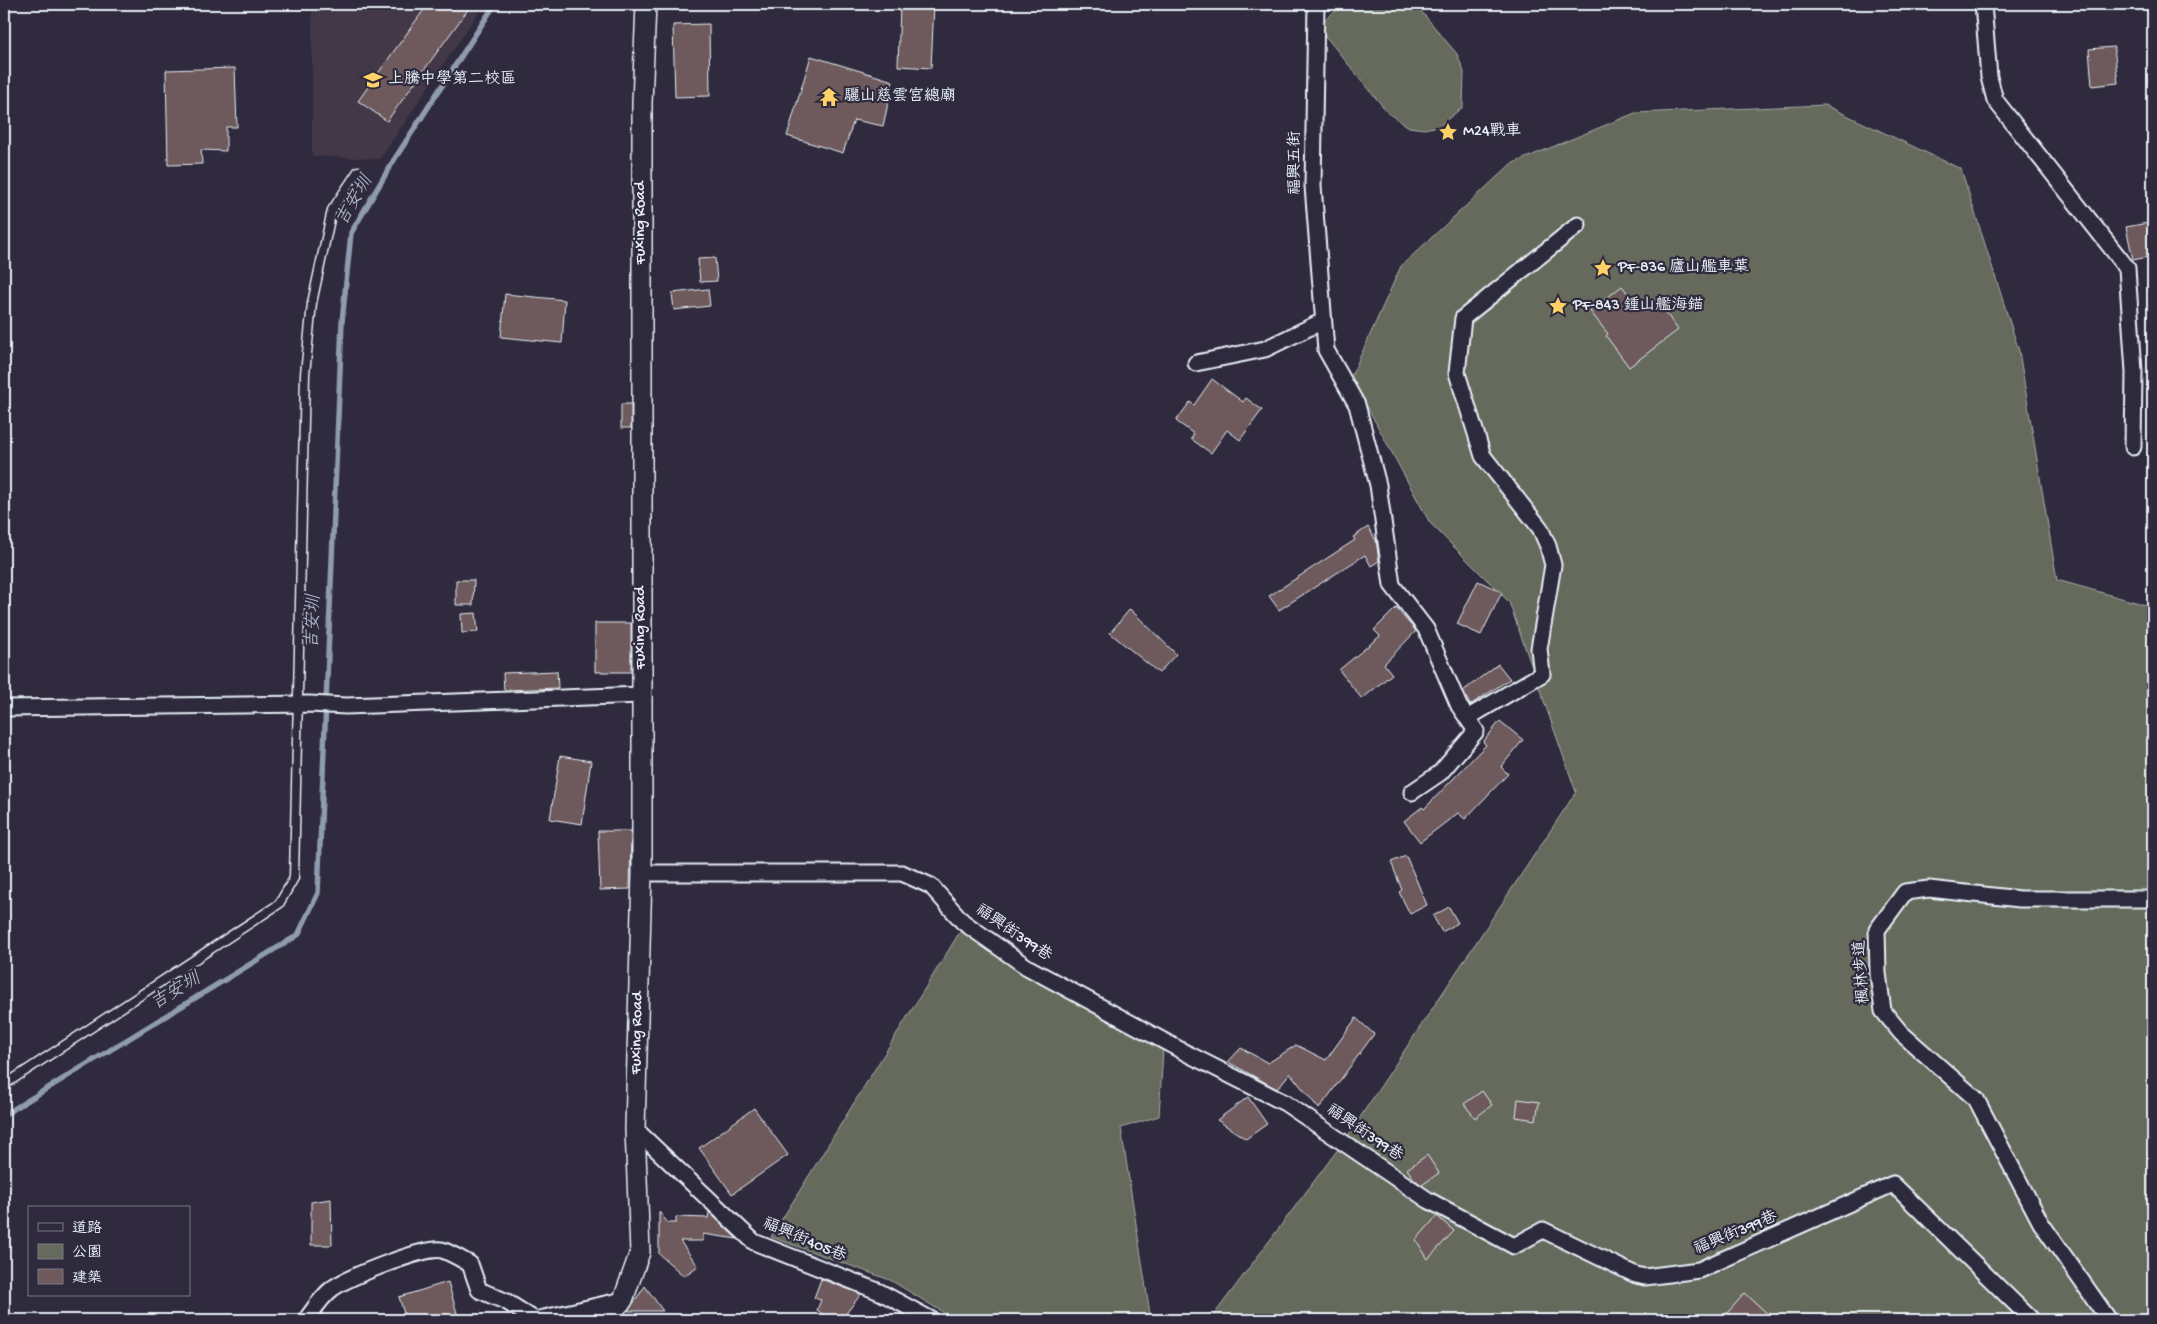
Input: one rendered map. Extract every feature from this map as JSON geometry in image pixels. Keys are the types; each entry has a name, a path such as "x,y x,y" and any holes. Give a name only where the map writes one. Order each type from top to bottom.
{"street":[{"name":"Fuxing Road","path":"623,1300 640,1252 635,1129 642,873 642,103 646,4"},
{"name":"福興五街","path":"1316,4 1312,186 1326,350 1357,405 1376,476 1392,585 1426,629 1458,706 1467,718"},
{"path":"1983,4 1989,77 1995,100 2128,268 2134,372 2133,447"},
{"path":"1412,792 1440,773 1476,731 1467,718 1542,674 1539,649 1553,565 1548,546 1540,528 1483,456 1457,373 1464,318 1578,225"},
{"path":"1196,363 1265,349 1323,321"},
{"path":"4,708 304,704 346,706 641,695"},
{"name":"福興街399巷","path":"642,873 902,873 919,879 931,886 963,922 1027,967 1186,1053 1285,1103 1428,1200 1514,1246 1543,1230 1636,1275 1645,1277 1699,1270 1894,1184 2032,1320"},
{"name":"楓林步道","path":"2109,1320 2042,1223 1976,1099 1901,1033 1883,1011 1878,973 1877,930 1905,892 1930,889 2020,899 2153,899"},
{"name":"福興街405巷","path":"635,1129 754,1242 880,1292 932,1320"},
{"path":"306,1320 318,1303 333,1288 374,1268 410,1256 440,1250 470,1264 479,1290 507,1302 535,1320 623,1300"},
{"path":"604,1320 623,1300"}],"lane":[{"path":"4,1085 279,904 294,878 304,704 305,374 312,303 332,210 358,171"}],"shaded area":[{"name":"上騰中學第二校區","path":"312,4 484,4 380,159 312,156"}],"green space":[{"path":"1344,4 1415,4 1457,54 1464,72 1463,107 1439,126 1424,129 1409,127 1389,114 1317,26"},
{"path":"1825,105 1961,169 2019,351 2057,580 2153,607 2153,1320 1210,1320 1345,1140 1576,792 1509,602 1430,523 1351,377 1401,266 1511,164 1635,113"},
{"path":"961,930 1052,988 1163,1050 1159,1116 1121,1128 1151,1320 956,1320 890,1280 771,1237"}],"building":[{"path":"428,4 472,4 387,121 358,101"},
{"path":"900,4 934,4 931,68 898,66"},
{"path":"709,24 710,96 675,97 673,25"},
{"path":"2114,47 2118,83 2092,86 2089,49"},
{"name":"驪山慈雲宮總廟","path":"811,56 893,81 883,126 854,120 843,153 787,136"},
{"path":"235,68 237,127 226,127 226,151 201,150 202,164 168,165 166,70"},
{"path":"2153,222 2153,256 2133,260 2126,227"},
{"path":"715,258 717,281 700,282 698,259"},
{"path":"1622,286 1641,310 1656,299 1678,330 1629,367 1606,336 1608,334 1590,311"},
{"path":"708,289 710,306 674,310 672,293"},
{"path":"505,294 565,300 562,343 501,337"},
{"path":"1212,379 1243,402 1246,398 1262,410 1240,440 1227,430 1211,453 1191,439 1194,434 1176,421 1190,402 1194,405"},
{"path":"621,404 631,404 631,428 621,428"},
{"path":"1368,527 1376,540 1379,561 1371,566 1365,555 1279,610 1269,596 1355,540 1353,537"},
{"path":"456,580 474,580 473,605 456,605"},
{"path":"1478,581 1502,592 1481,635 1457,624"},
{"path":"1396,608 1416,631 1384,664 1392,674 1362,699 1339,670 1380,636 1374,630"},
{"path":"1130,609 1176,654 1159,673 1110,633"},
{"path":"476,613 478,632 462,633 461,614"},
{"path":"595,623 631,623 631,672 595,672"},
{"path":"1498,664 1510,679 1470,705 1463,691"},
{"path":"557,671 558,688 504,690 503,673"},
{"path":"1500,721 1523,740 1501,767 1508,774 1465,819 1458,813 1420,842 1404,821 1422,807 1424,809 1486,745 1483,742"},
{"path":"560,756 591,761 582,824 550,819"},
{"path":"598,831 631,831 630,889 600,890"},
{"path":"1406,856 1427,905 1410,914 1399,892 1402,890 1391,862"},
{"path":"1449,907 1458,923 1442,932 1433,916"},
{"path":"1356,1018 1374,1034 1319,1109 1290,1073 1277,1089 1228,1062 1241,1048 1268,1063 1296,1045 1326,1060"},
{"path":"1482,1091 1492,1105 1475,1118 1464,1104"},
{"path":"1248,1097 1267,1124 1246,1139 1217,1120"},
{"path":"1518,1099 1539,1102 1536,1120 1516,1117"},
{"path":"754,1108 788,1155 732,1194 699,1148"},
{"path":"1427,1155 1439,1173 1422,1185 1414,1179 1407,1169"},
{"path":"331,1199 332,1245 311,1245 311,1202"},
{"path":"659,1212 668,1223 676,1223 676,1217 708,1218 709,1212 737,1239 703,1234 703,1241 680,1241 698,1266 684,1276 659,1254"},
{"path":"1437,1216 1454,1231 1428,1259 1416,1240"},
{"path":"821,1279 861,1294 841,1320 831,1320 817,1310 821,1300 814,1298"},
{"path":"448,1282 459,1320 406,1320 399,1297"},
{"path":"645,1286 663,1311 628,1311"},
{"path":"1745,1293 1774,1320 1721,1320"}],"waterway":[{"name":"吉安圳","path":"4,1115 298,935 318,893 342,322 351,233 394,160 495,4"}],"place":[{"name":"上騰中學第二校區","path":"373,80"},
{"name":"驪山慈雲宮總廟","path":"829,97"},
{"name":"M24戰車","path":"1448,132"},
{"name":"PF-836 廬山艦車葉","path":"1603,268"},
{"name":"PF-843 鍾山艦海錨","path":"1558,306"}]}
